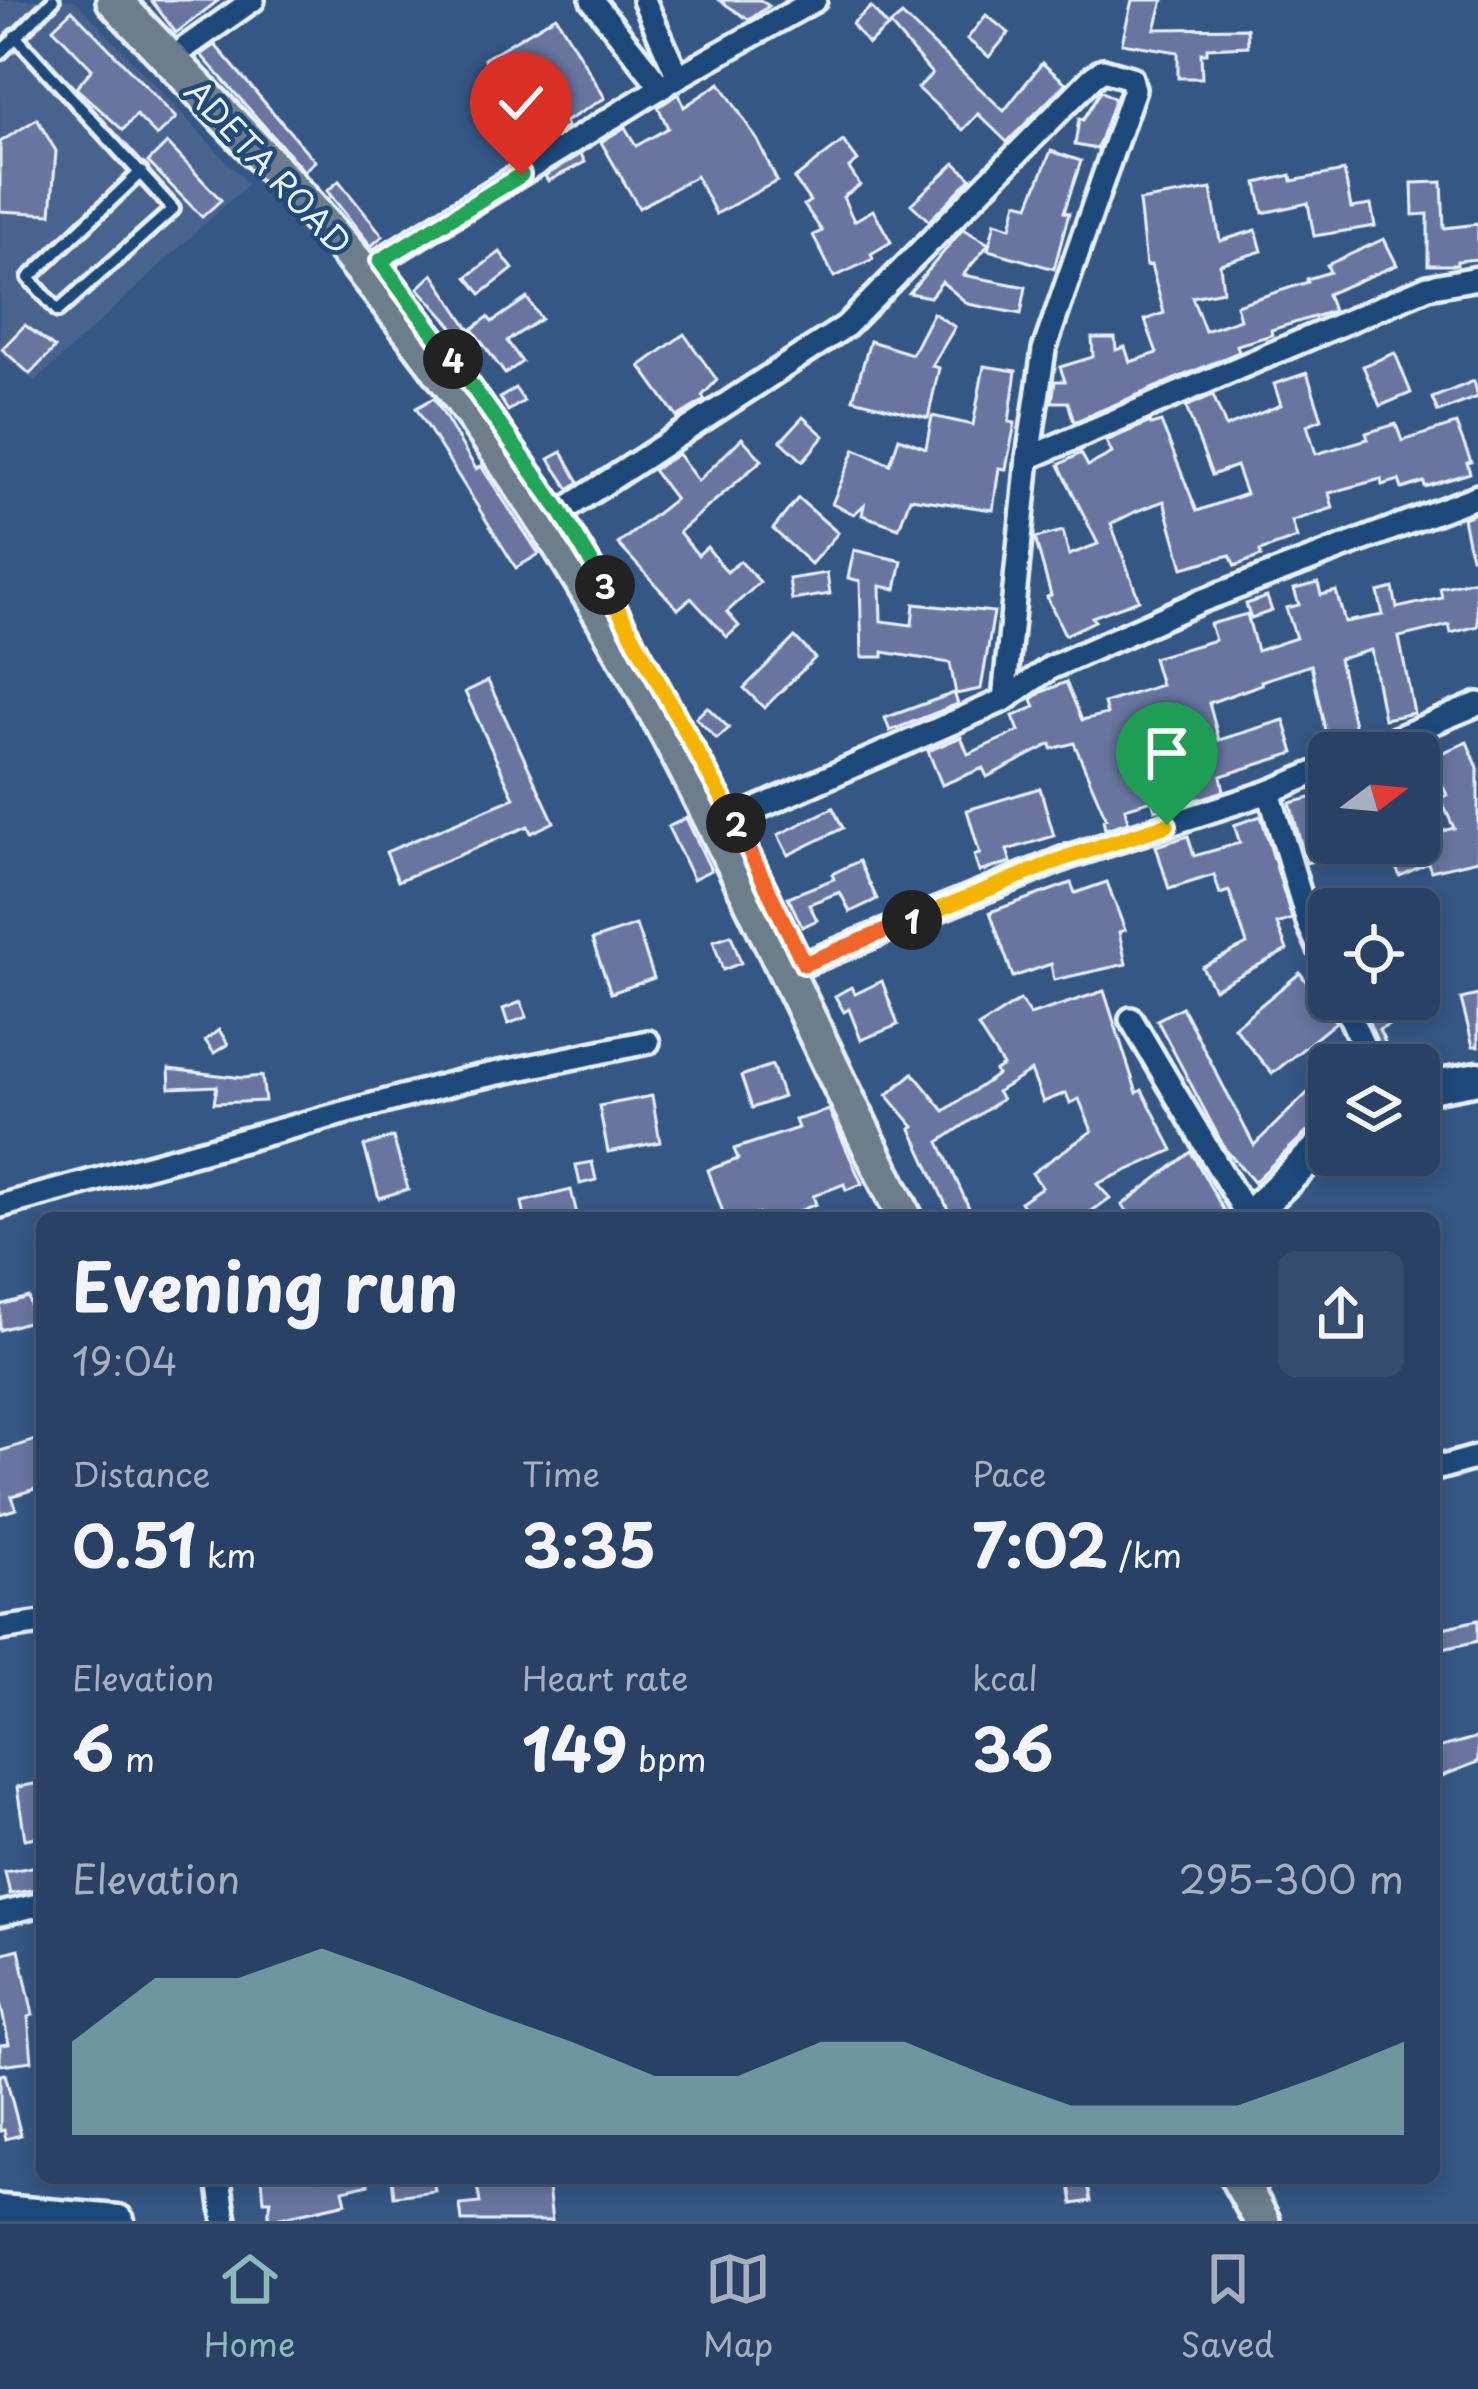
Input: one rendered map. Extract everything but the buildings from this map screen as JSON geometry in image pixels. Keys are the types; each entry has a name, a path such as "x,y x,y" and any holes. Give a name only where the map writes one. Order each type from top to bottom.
{"main road":[{"name":"ADETA ROAD","path":"114,0 358,265 545,523 612,634 717,828 901,1212"},
{"name":"ADETA ROAD","path":"140,0 380,261 561,512 629,624 734,819 926,1212"},
{"path":"1241,2184 1262,2221"},
{"path":"1267,2184 1287,2221"}],"street":[{"path":"185,48 253,0"},
{"path":"592,0 670,83"},
{"path":"644,0 670,83"},
{"path":"380,261 814,0"},
{"path":"561,512 846,326 1092,78 1103,70 1117,71 1132,78 1134,89 1044,350 1028,458 1004,700"},
{"path":"1028,458 1428,287 1478,278"},
{"path":"734,819 1004,700 1051,668 1201,601 1478,496"},
{"path":"1412,732 1478,704"},
{"path":"804,964 1065,858 1308,776"},
{"path":"1269,792 1308,922"},
{"path":"1131,1019 1244,1212"},
{"path":"0,1206 465,1080 648,1042"},
{"path":"1440,1085 1478,1078"},
{"path":"1254,1212 1308,1159"},
{"path":"1440,1467 1478,1456"},
{"path":"0,1629 36,1624"},
{"path":"0,1914 36,1905"},
{"path":"220,2184 225,2221"},
{"path":"6,2214 118,2221"}],"lane":[{"path":"0,53 53,0"},
{"path":"16,36 141,172 173,209 58,311 29,278 141,172"}],"shaded area":[{"path":"0,0 75,0 248,184 35,382 0,353"}],"route":[{"path":"521,175 380,261 561,512 629,624 734,819 804,964 1065,858 1167,825"}]}
